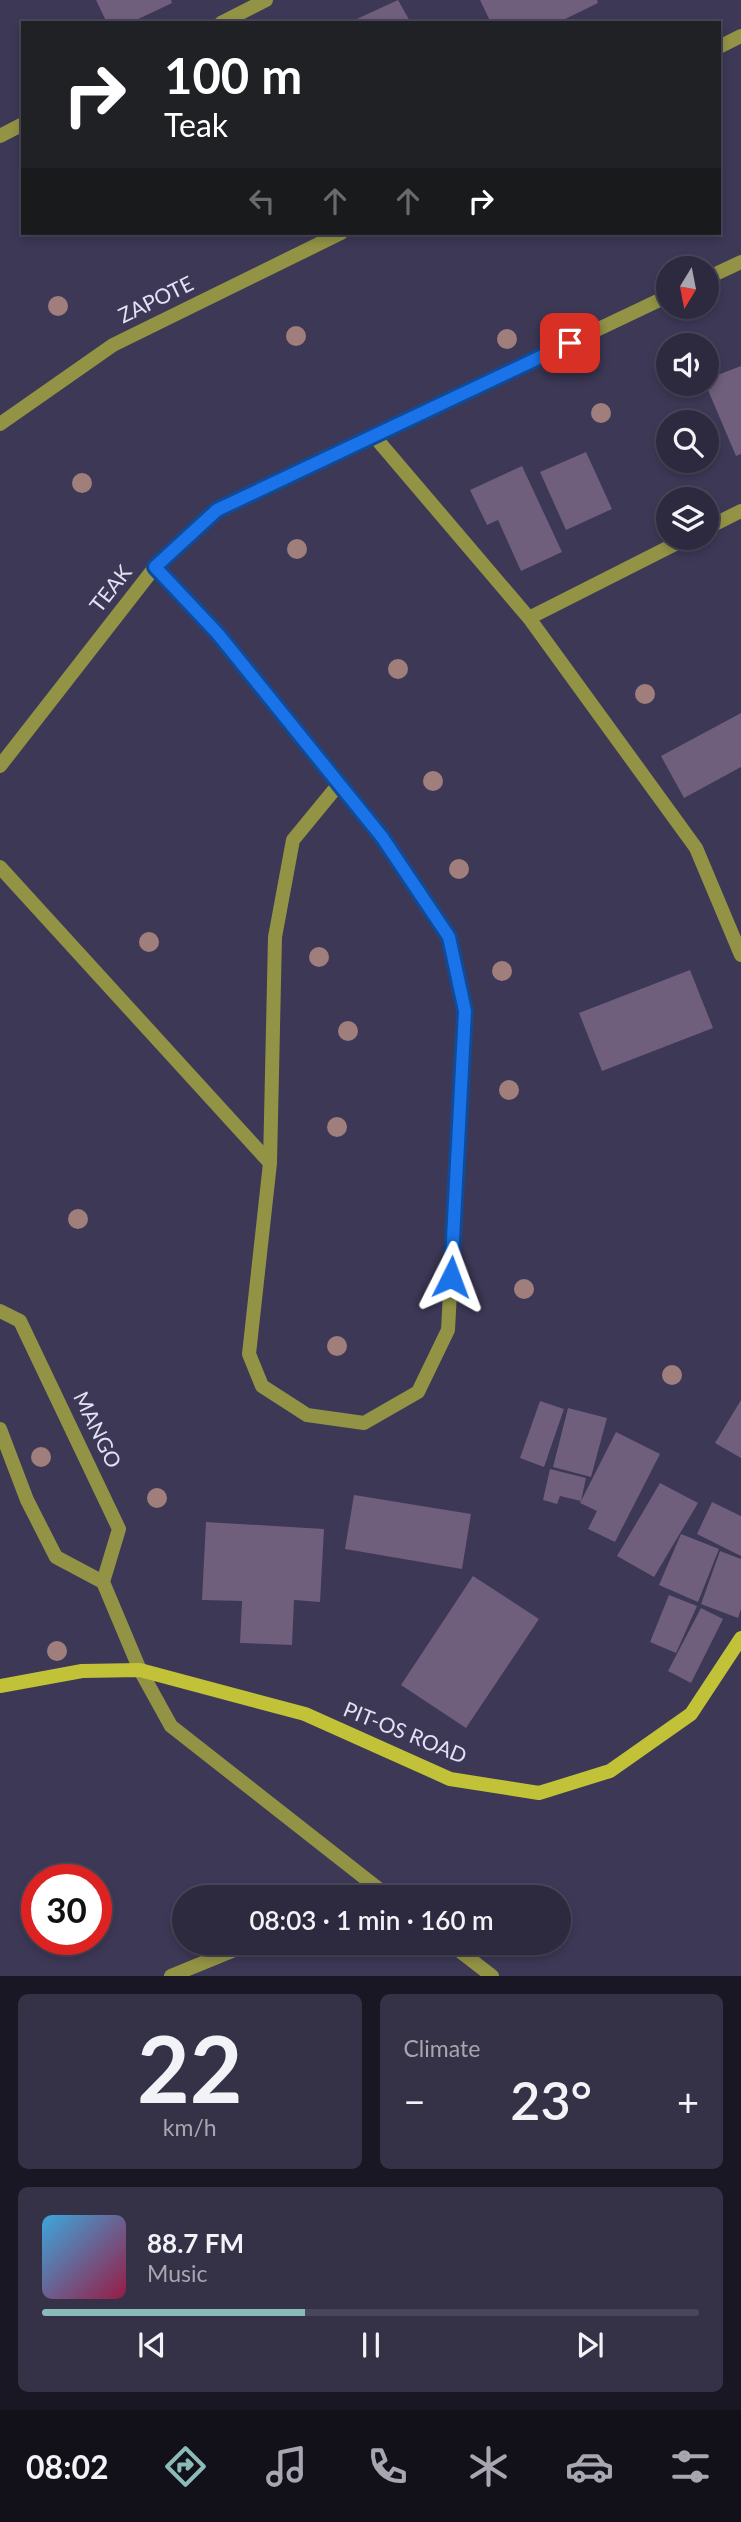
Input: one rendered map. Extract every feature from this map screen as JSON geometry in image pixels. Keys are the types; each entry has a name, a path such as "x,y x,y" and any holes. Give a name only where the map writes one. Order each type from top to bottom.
{"street":[{"path":"225,21 266,0"},
{"path":"721,46 741,36"},
{"path":"0,136 21,125"},
{"name":"ZAPOTE","path":"0,424 113,345 337,235"},
{"path":"719,272 741,262"},
{"name":"TEAK","path":"0,766 155,567 217,510 656,302"},
{"path":"374,436 529,618 696,848 741,954"},
{"path":"719,522 741,511"},
{"path":"529,618 663,550"},
{"path":"155,567 218,634 382,837 449,937 465,1011 448,1330 418,1392 364,1423 307,1415 262,1386 249,1354 270,1163 277,923 293,841 339,785"},
{"path":"0,867 270,1163"},
{"name":"MANGO","path":"0,1311 20,1321 119,1529 103,1582"},
{"path":"0,1429 27,1500 56,1557 103,1582 140,1670 171,1726 374,1885"},
{"name":"PIT-OS ROAD","path":"0,1686 82,1671 140,1670 305,1714 450,1779 539,1793 610,1771 691,1714 741,1638"},
{"path":"171,1976 222,1955"},
{"path":"465,1955 492,1976"}],"building":[{"path":"96,0 171,0 172,3 134,21 106,21"},
{"path":"398,0 410,21 352,21"},
{"path":"480,0 597,0 598,3 561,21 490,21"},
{"path":"741,366 741,454 736,456 719,410 716,410 711,396 719,396 719,374"},
{"path":"586,452 612,509 566,530 540,472"},
{"path":"522,466 562,552 521,571 498,520 487,525 470,490"},
{"path":"741,713 741,767 684,798 661,756"},
{"path":"690,970 713,1028 602,1071 579,1013"},
{"path":"741,1400 741,1458 715,1443"},
{"path":"540,1401 564,1409 544,1467 520,1458"},
{"path":"568,1408 607,1418 591,1477 553,1467"},
{"path":"616,1432 660,1454 615,1542 588,1529 597,1511 580,1503"},
{"path":"550,1469 586,1478 581,1501 560,1496 557,1504 543,1500"},
{"path":"660,1483 698,1503 654,1577 617,1556"},
{"path":"354,1495 471,1514 462,1569 345,1549"},
{"path":"712,1502 741,1516 741,1556 697,1534"},
{"path":"206,1522 324,1529 320,1602 294,1600 292,1645 240,1643 242,1601 202,1600"},
{"path":"681,1534 719,1549 698,1602 659,1585"},
{"path":"720,1551 741,1559 741,1609 738,1618 701,1604"},
{"path":"473,1576 539,1619 466,1728 401,1685"},
{"path":"669,1595 697,1606 676,1653 650,1642"},
{"path":"701,1608 723,1619 691,1683 668,1671"}],"route":[{"path":"451,1277 465,1011 449,937 382,837 218,634 155,567 217,510 570,343"}]}
